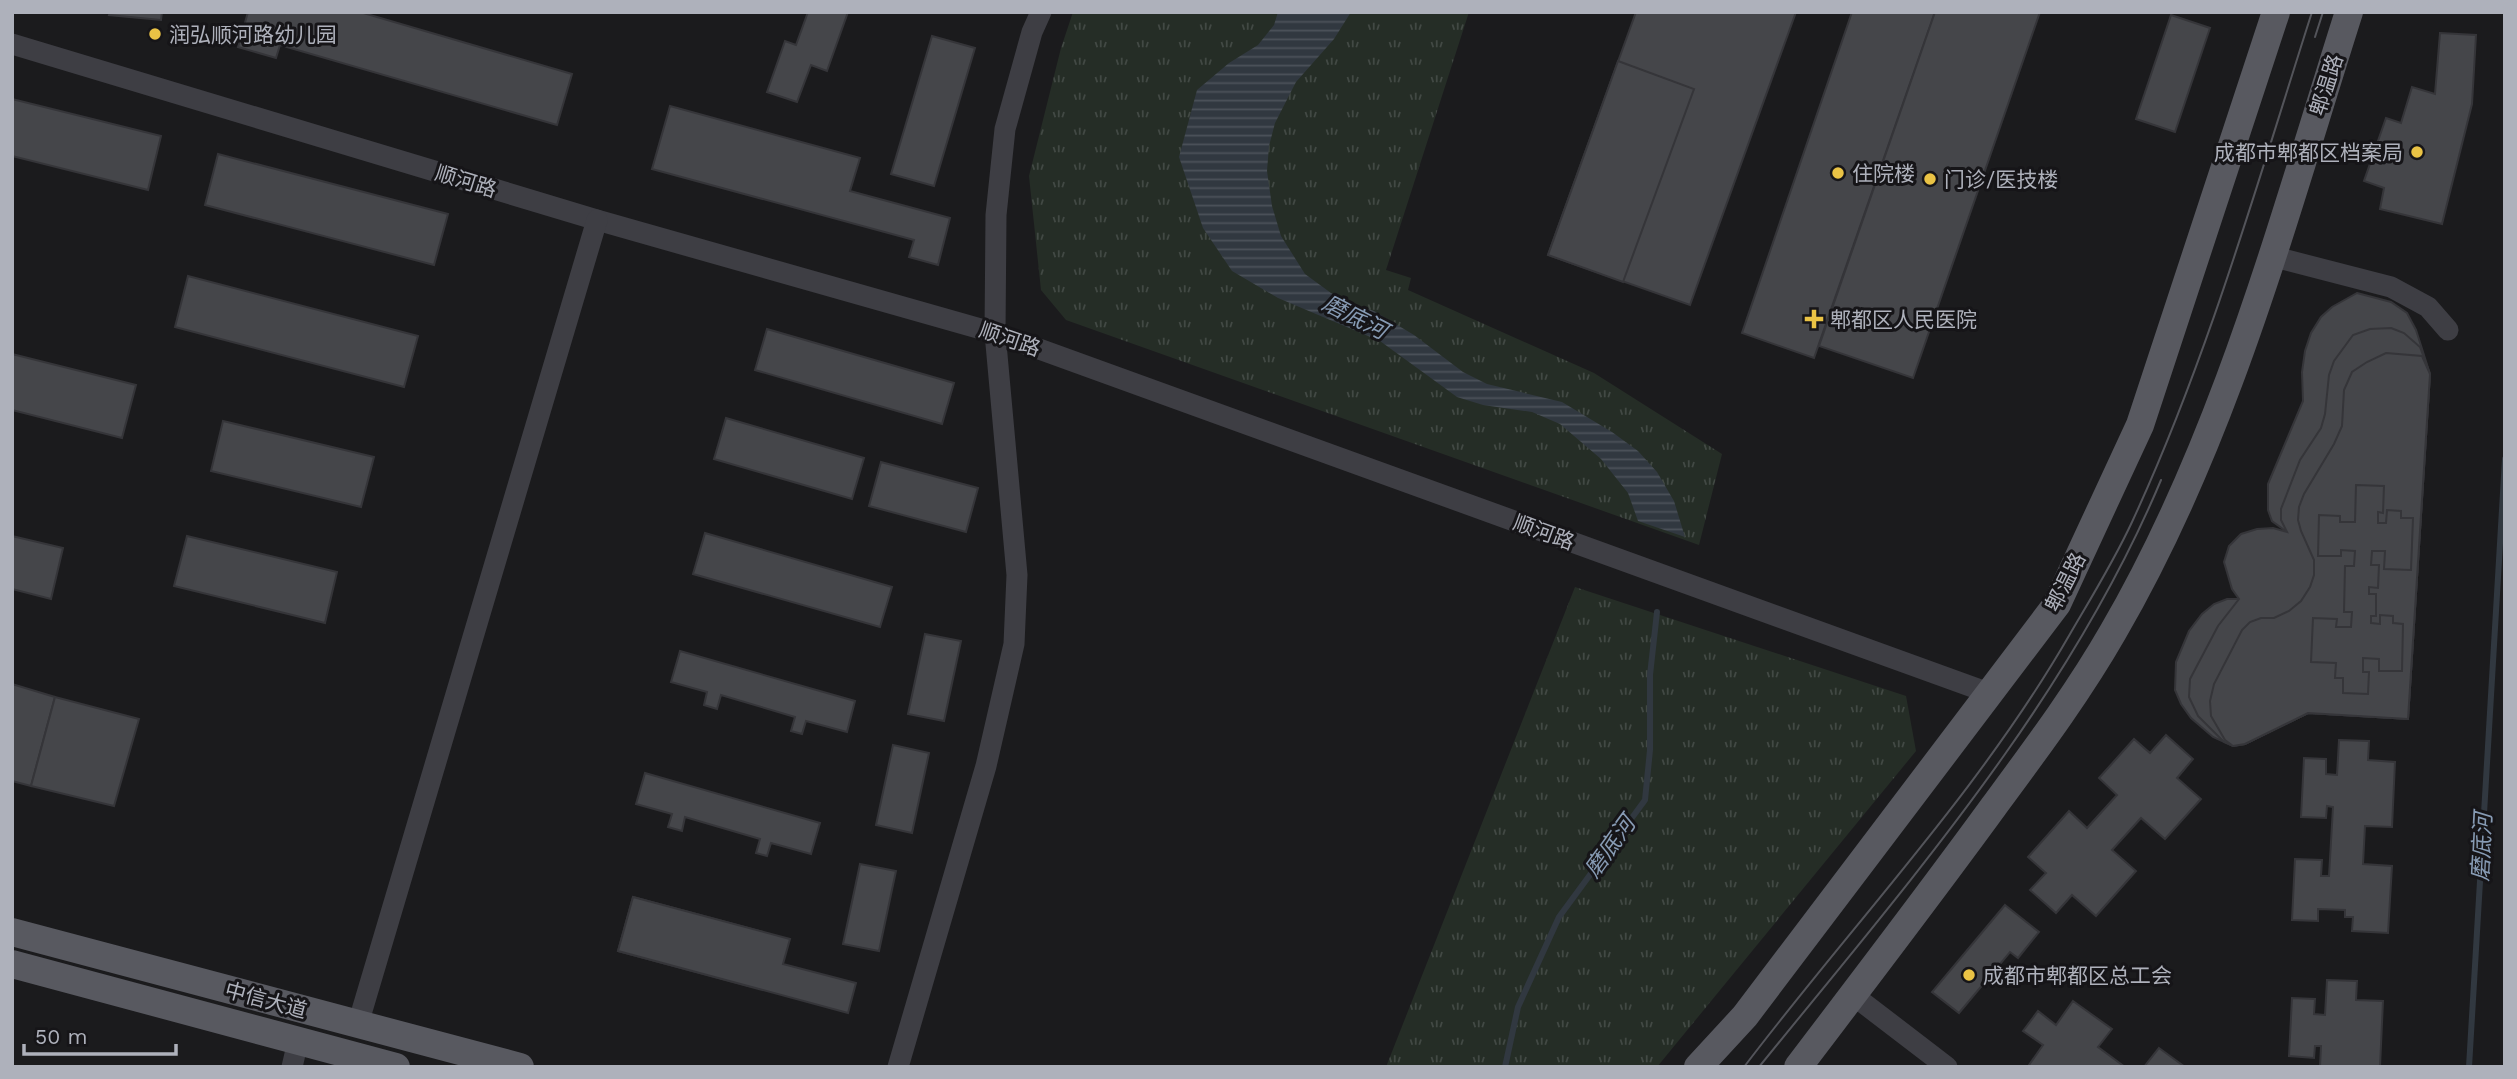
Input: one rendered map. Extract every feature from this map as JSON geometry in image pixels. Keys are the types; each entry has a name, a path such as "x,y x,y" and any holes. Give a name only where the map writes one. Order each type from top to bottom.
{"main road":[{"name":"郫温路","path":"1698,1067 1745,1016 2057,604 2140,425 2277,12"},
{"name":"郫温路","path":"1798,1067 2063,712 2114,631 2172,518 2215,421 2271,256 2348,12"},
{"name":"中信大道","path":"12,932 520,1067"},
{"name":"中信大道","path":"12,964 295,1054 396,1067"}],"street":[{"path":"898,1067 986,766 1014,644 1017,575 995,333 996,215 1005,129 1032,32 1041,12"},
{"name":"顺河路","path":"12,44 597,220 995,333 1989,693"},
{"path":"358,1024 597,220"},
{"path":"2271,256 2391,287 2428,307 2448,330"},
{"path":"1853,995 1947,1067"}],"green space":[{"path":"1073,12 1469,12 1386,270 1411,278 1408,290 1594,373 1722,454 1699,545 1066,320 1041,290 1029,176 1061,48"},
{"path":"1575,587 1906,696 1916,751 1657,1067 1386,1067"}],"water":[{"path":"1278,12 1351,12 1334,39 1296,82 1275,123 1269,146 1267,171 1272,206 1281,236 1305,274 1331,293 1356,306 1374,311 1414,335 1463,372 1487,384 1562,402 1612,432 1638,451 1657,472 1674,501 1685,537 1638,521 1628,493 1601,459 1560,424 1532,412 1483,405 1457,397 1380,341 1278,298 1232,271 1203,228 1179,157 1197,90 1229,63 1258,45 1274,25"}],"building":[{"path":"110,12 162,12 161,20 109,15"},
{"path":"248,12 360,12 572,74 557,125 280,45 276,58 238,47"},
{"path":"808,12 848,12 827,71 811,65 797,102 767,92 785,41 796,45"},
{"path":"1636,12 1796,12 1690,305 1548,255"},
{"name":"住院楼","path":"1852,12 1935,12 1814,358 1742,333"},
{"name":"门诊/医技楼","path":"1935,12 2040,12 1913,378 1819,346"},
{"path":"2171,15 2210,28 2175,132 2136,119"},
{"name":"成都市郫都区档案局","path":"2440,33 2476,35 2472,104 2442,224 2380,209 2384,188 2364,181 2386,118 2401,123 2412,87 2435,94"},
{"path":"932,36 975,48 934,186 891,174"},
{"path":"1618,61 1694,89 1623,282 1548,255"},
{"path":"12,99 161,136 148,190 12,156"},
{"path":"670,106 860,158 850,191 950,218 938,265 909,257 914,240 652,169"},
{"path":"218,154 448,214 434,265 205,205"},
{"path":"188,276 418,336 404,387 175,327"},
{"path":"2357,293 2391,302 2407,313 2416,330 2430,374 2408,719 2308,713 2245,744 2233,746 2213,737 2191,718 2181,704 2175,690 2176,662 2189,631 2202,614 2214,604 2227,599 2239,599 2287,532 2272,521 2268,510 2268,484 2303,401 2302,372 2305,351 2311,333 2321,317 2332,307"},
{"path":"2391,328 2404,333 2420,347 2430,374 2408,719 2308,713 2245,744 2233,746 2224,742 2198,716 2189,697 2190,679 2218,626 2239,599 2232,589 2224,562 2229,546 2241,534 2257,529 2273,528 2287,532 2281,520 2281,509 2300,460 2321,428 2329,375 2334,361 2353,335 2370,329"},
{"path":"767,329 954,383 942,424 755,370"},
{"path":"2386,353 2422,356 2430,374 2408,719 2308,713 2245,744 2233,746 2225,740 2211,716 2210,701 2214,684 2242,630 2250,622 2261,618 2274,618 2289,611 2301,601 2310,587 2314,575 2314,560 2301,531 2299,507 2342,426 2344,390 2352,372"},
{"path":"12,354 136,385 122,438 12,410"},
{"path":"726,418 864,458 852,499 714,459"},
{"path":"223,421 374,457 361,507 211,471"},
{"path":"881,462 978,488 966,532 869,506"},
{"path":"2356,485 2384,486 2383,513 2378,512 2378,523 2386,523 2387,510 2401,511 2401,518 2413,518 2411,570 2384,569 2385,551 2372,551 2371,565 2379,565 2378,588 2369,587 2369,594 2376,594 2376,616 2371,616 2371,623 2380,624 2380,615 2393,616 2393,623 2403,624 2402,671 2379,671 2379,659 2363,658 2363,672 2369,672 2368,694 2343,693 2343,678 2335,678 2336,663 2311,662 2313,618 2337,619 2336,627 2351,627 2352,612 2344,612 2345,566 2354,566 2355,551 2341,550 2341,556 2318,556 2319,515 2340,516 2340,522 2355,522"},
{"path":"705,533 892,587 880,627 693,574"},
{"path":"12,536 63,548 51,599 12,589"},
{"path":"187,536 337,572 325,623 174,586"},
{"path":"925,634 961,641 944,721 908,714"},
{"path":"680,651 855,701 847,732 806,721 802,734 791,731 795,717 721,695 717,709 704,705 707,692 671,682"},
{"path":"12,684 55,697 31,786 12,781"},
{"path":"55,697 139,719 114,806 31,786"},
{"path":"2166,735 2193,759 2177,778 2201,799 2165,839 2141,818 2112,850 2136,871 2096,916 2072,895 2056,913 2030,890 2046,873 2028,857 2069,811 2087,828 2117,795 2099,778 2134,739 2150,753"},
{"path":"2339,740 2369,741 2368,760 2395,762 2392,827 2365,826 2363,864 2392,866 2388,933 2352,931 2353,917 2345,917 2345,910 2318,909 2318,921 2292,920 2295,859 2322,860 2321,876 2329,876 2333,807 2327,806 2326,818 2301,817 2304,758 2326,759 2326,774 2337,775"},
{"path":"893,745 929,753 912,833 876,825"},
{"path":"645,773 820,823 811,854 771,843 767,856 756,853 760,839 685,817 682,831 668,827 672,814 636,804"},
{"path":"860,864 896,871 879,951 843,944"},
{"path":"633,897 763,932 749,986 618,951"},
{"path":"633,897 790,939 783,964 856,983 848,1013 618,951"},
{"name":"成都市郫都区总工会","path":"2005,905 2039,932 2018,958 2010,952 1959,1013 1932,992"},
{"path":"2327,980 2357,981 2356,1000 2383,1001 2380,1067 2320,1067 2321,1046 2315,1046 2314,1058 2289,1056 2292,998 2315,999 2314,1014 2325,1015"},
{"path":"2073,1001 2112,1029 2098,1047 2125,1067 2029,1065 2043,1045 2023,1031 2038,1011 2056,1025"},
{"path":"2159,1048 2185,1067 2144,1067"}],"waterway":[{"name":"磨底河","path":"2469,1067 2505,459"},
{"name":"磨底河","path":"1505,1067 1518,1007 1559,917 1645,800 1650,750 1650,675 1657,612"}],"tram line":[{"path":"1744,1067 1996,748 2035,692 2118,551 2159,460 2208,334 2312,12"},
{"path":"2315,37 2323,12"},
{"path":"1759,1067 1872,929 1981,787 2033,714 2080,639 2123,561 2161,480"}],"place":[{"name":"润弘顺河路幼儿园","path":"155,34"},
{"name":"成都市郫都区档案局","path":"2417,152"},
{"name":"住院楼","path":"1838,173"},
{"name":"门诊/医技楼","path":"1930,179"},
{"name":"郫都区人民医院","path":"1814,319"},
{"name":"成都市郫都区总工会","path":"1969,975"}]}
